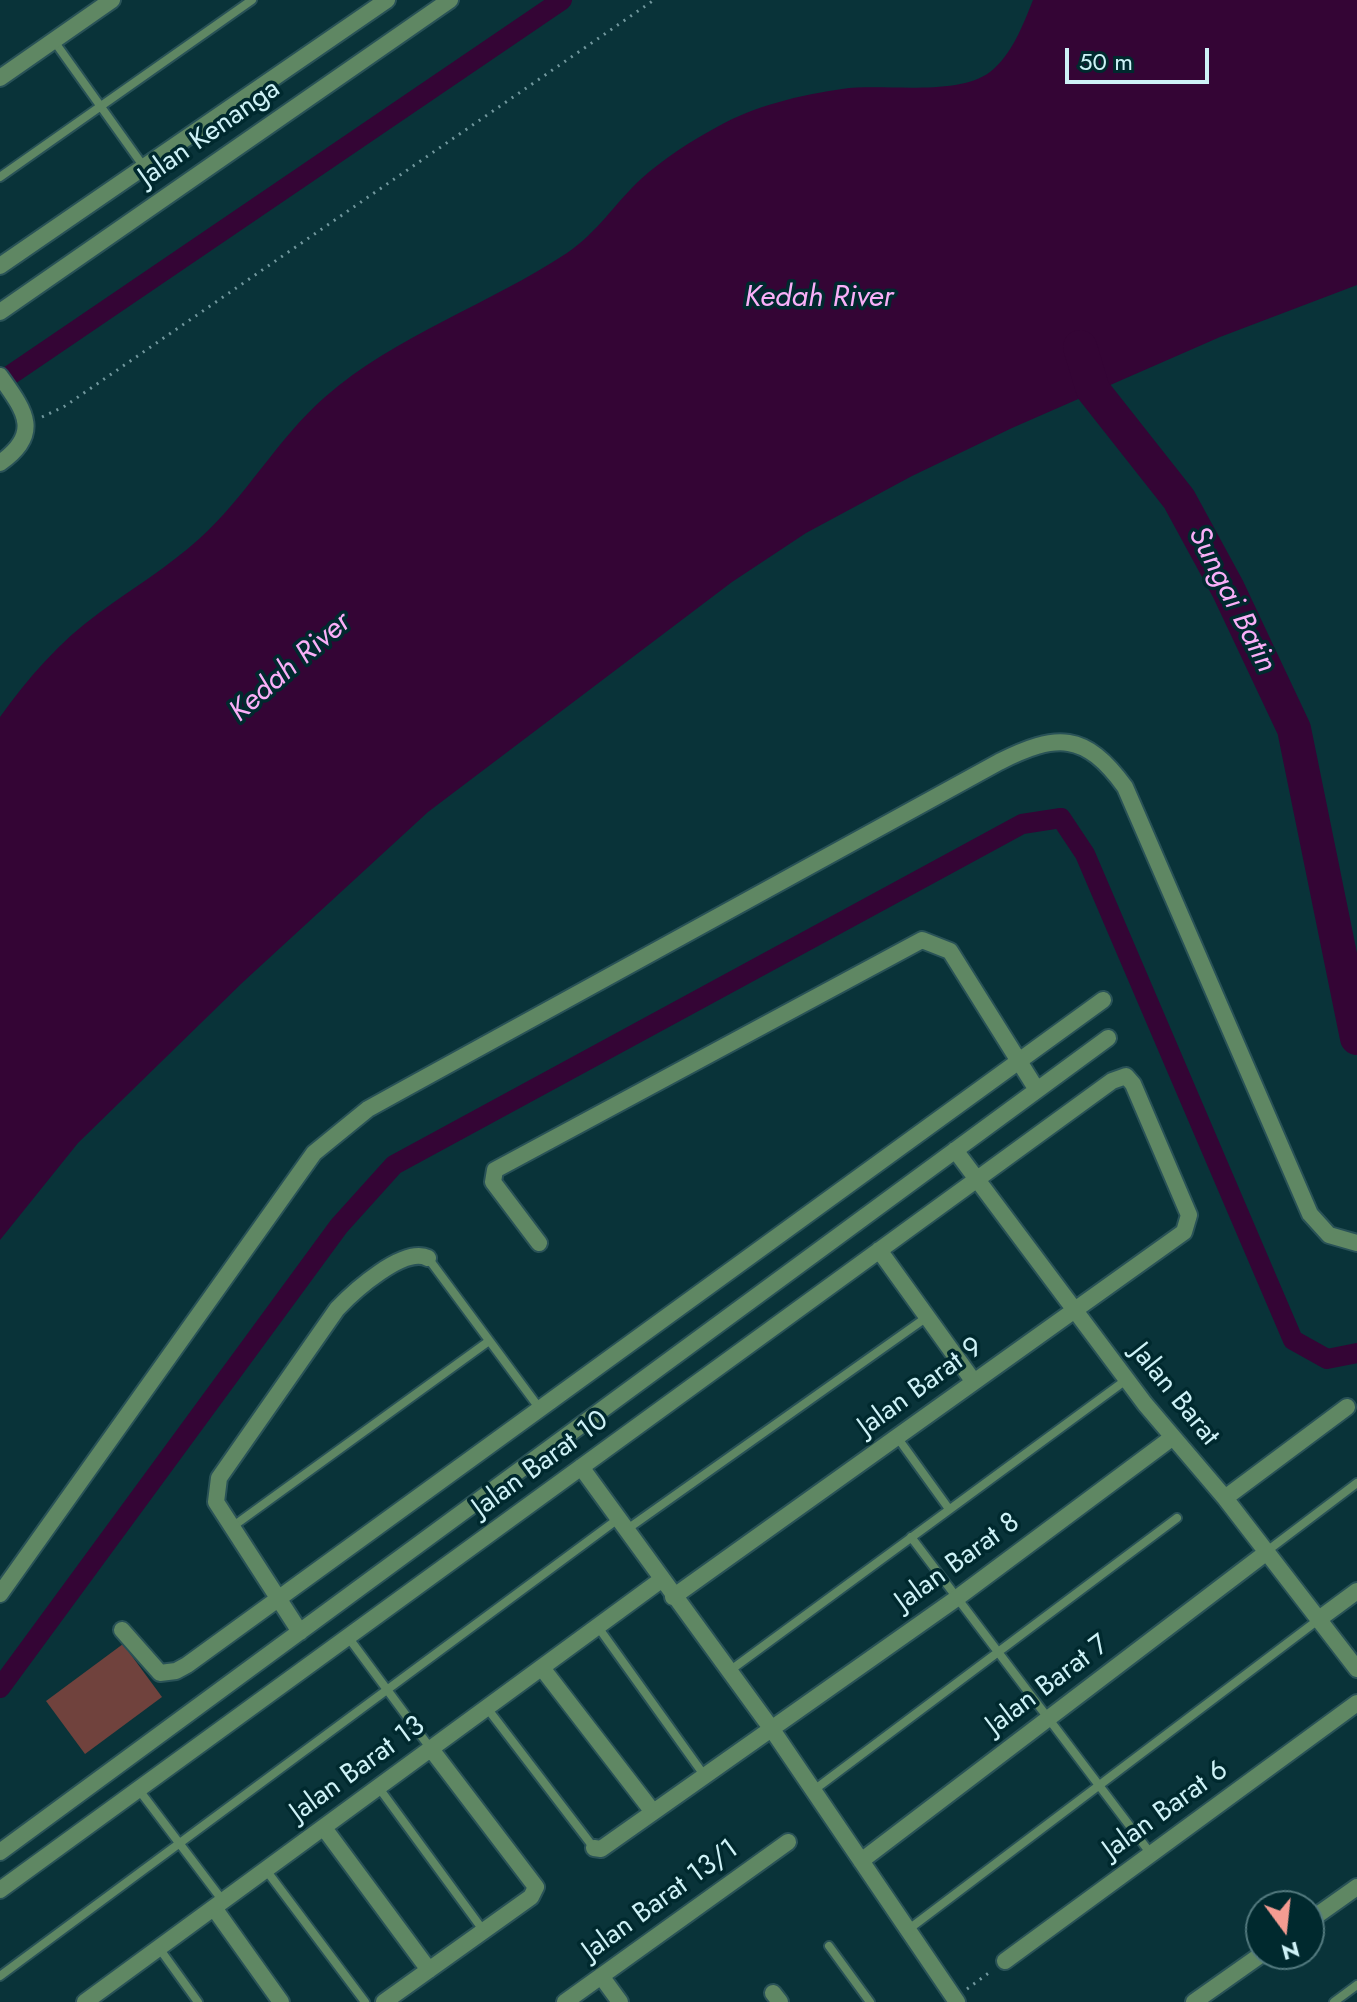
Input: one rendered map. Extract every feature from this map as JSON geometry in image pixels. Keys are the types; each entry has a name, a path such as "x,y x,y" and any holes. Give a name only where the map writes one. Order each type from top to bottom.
{"street":[{"path":"0,78 112,0"},
{"path":"0,266 387,0"},
{"name":"Jalan Kenanga","path":"0,312 450,0"},
{"path":"0,376 21,405 27,424 25,436 0,463"},
{"path":"0,1594 314,1153 336,1132 368,1109 999,762 1043,743 1061,740 1082,746 1100,757 1125,787 1310,1214 1340,1242 1357,1243"},
{"path":"539,1243 493,1182 495,1170 922,940 950,951 1037,1090"},
{"path":"122,1630 153,1667 168,1674 187,1665 1103,1000"},
{"path":"0,1852 1108,1038"},
{"name":"Jalan Barat 10","path":"0,1890 1112,1081 1126,1076 1133,1084 1189,1215"},
{"name":"Jalan Barat","path":"955,1150 1127,1379 1225,1498 1357,1669"},
{"name":"Jalan Barat 9","path":"673,1597 1184,1232 1189,1215"},
{"path":"879,1250 974,1382"},
{"path":"300,1632 216,1502 219,1478 337,1309 361,1287 409,1255 419,1253 428,1258"},
{"path":"1225,1498 1347,1407"},
{"name":"Jalan Barat 8","path":"594,1848 601,1849 957,1598 1173,1437"},
{"path":"581,1467 771,1728 956,2000"},
{"name":"Jalan Barat 7","path":"861,1861 1267,1552"},
{"name":"Jalan Barat 13","path":"85,2002 661,1580"},
{"path":"1319,1619 1357,1591"},
{"path":"542,1668 653,1812"},
{"name":"Jalan Barat 6","path":"1005,1961 1357,1703"},
{"path":"384,2002 531,1897 536,1887 431,1749"},
{"path":"324,1828 429,1970"},
{"name":"Jalan Barat 13/1","path":"565,2002 788,1842"},
{"path":"1325,1910 1357,1887"},
{"path":"218,1904 281,2002"},
{"path":"1194,2002 1245,1966"},
{"path":"601,1976 620,2002"},
{"path":"106,1986 117,2002"}],"lane":[{"path":"0,177 252,0"},
{"path":"54,41 144,167"},
{"path":"428,1258 540,1409"},
{"path":"0,1976 386,1688 927,1317"},
{"path":"232,1527 489,1341"},
{"path":"728,1672 1127,1379"},
{"path":"897,1437 949,1509"},
{"path":"1267,1552 1357,1483"},
{"path":"814,1790 1177,1518"},
{"path":"911,1537 1151,1854"},
{"path":"909,1929 1319,1619"},
{"path":"598,1627 704,1775"},
{"path":"348,1637 431,1749"},
{"path":"487,1708 594,1848"},
{"path":"378,1787 483,1930"},
{"path":"139,1789 218,1904"},
{"path":"266,1870 365,2002"},
{"path":"829,1946 870,2002"},
{"path":"159,1948 198,2002"},
{"path":"1334,2002 1357,1985"}],"path":[{"path":"27,424 65,406 654,0"},
{"path":"956,2000 1005,1961"}],"shaded area":[{"path":"123,1644 162,1697 85,1754 46,1701"}],"water":[{"name":"Kedah River","path":"1033,0 1357,0 1357,285 1220,337 1012,428 912,476 806,533 732,582 428,812 242,983 78,1143 0,1240 0,717 33,674 85,624 163,568 216,523 292,431 325,397 353,375 412,338 567,253 588,236 658,164 731,120 794,98 842,89 939,87 976,80 990,72 1005,57"}],"waterway":[{"path":"0,382 562,0"},
{"name":"Sungai Batin","path":"1080,347 1093,390 1179,499 1228,589 1294,729 1357,1038"},
{"path":"0,1688 339,1226 394,1165 1022,824 1061,818 1085,854 1293,1340 1327,1359 1357,1353"}]}
